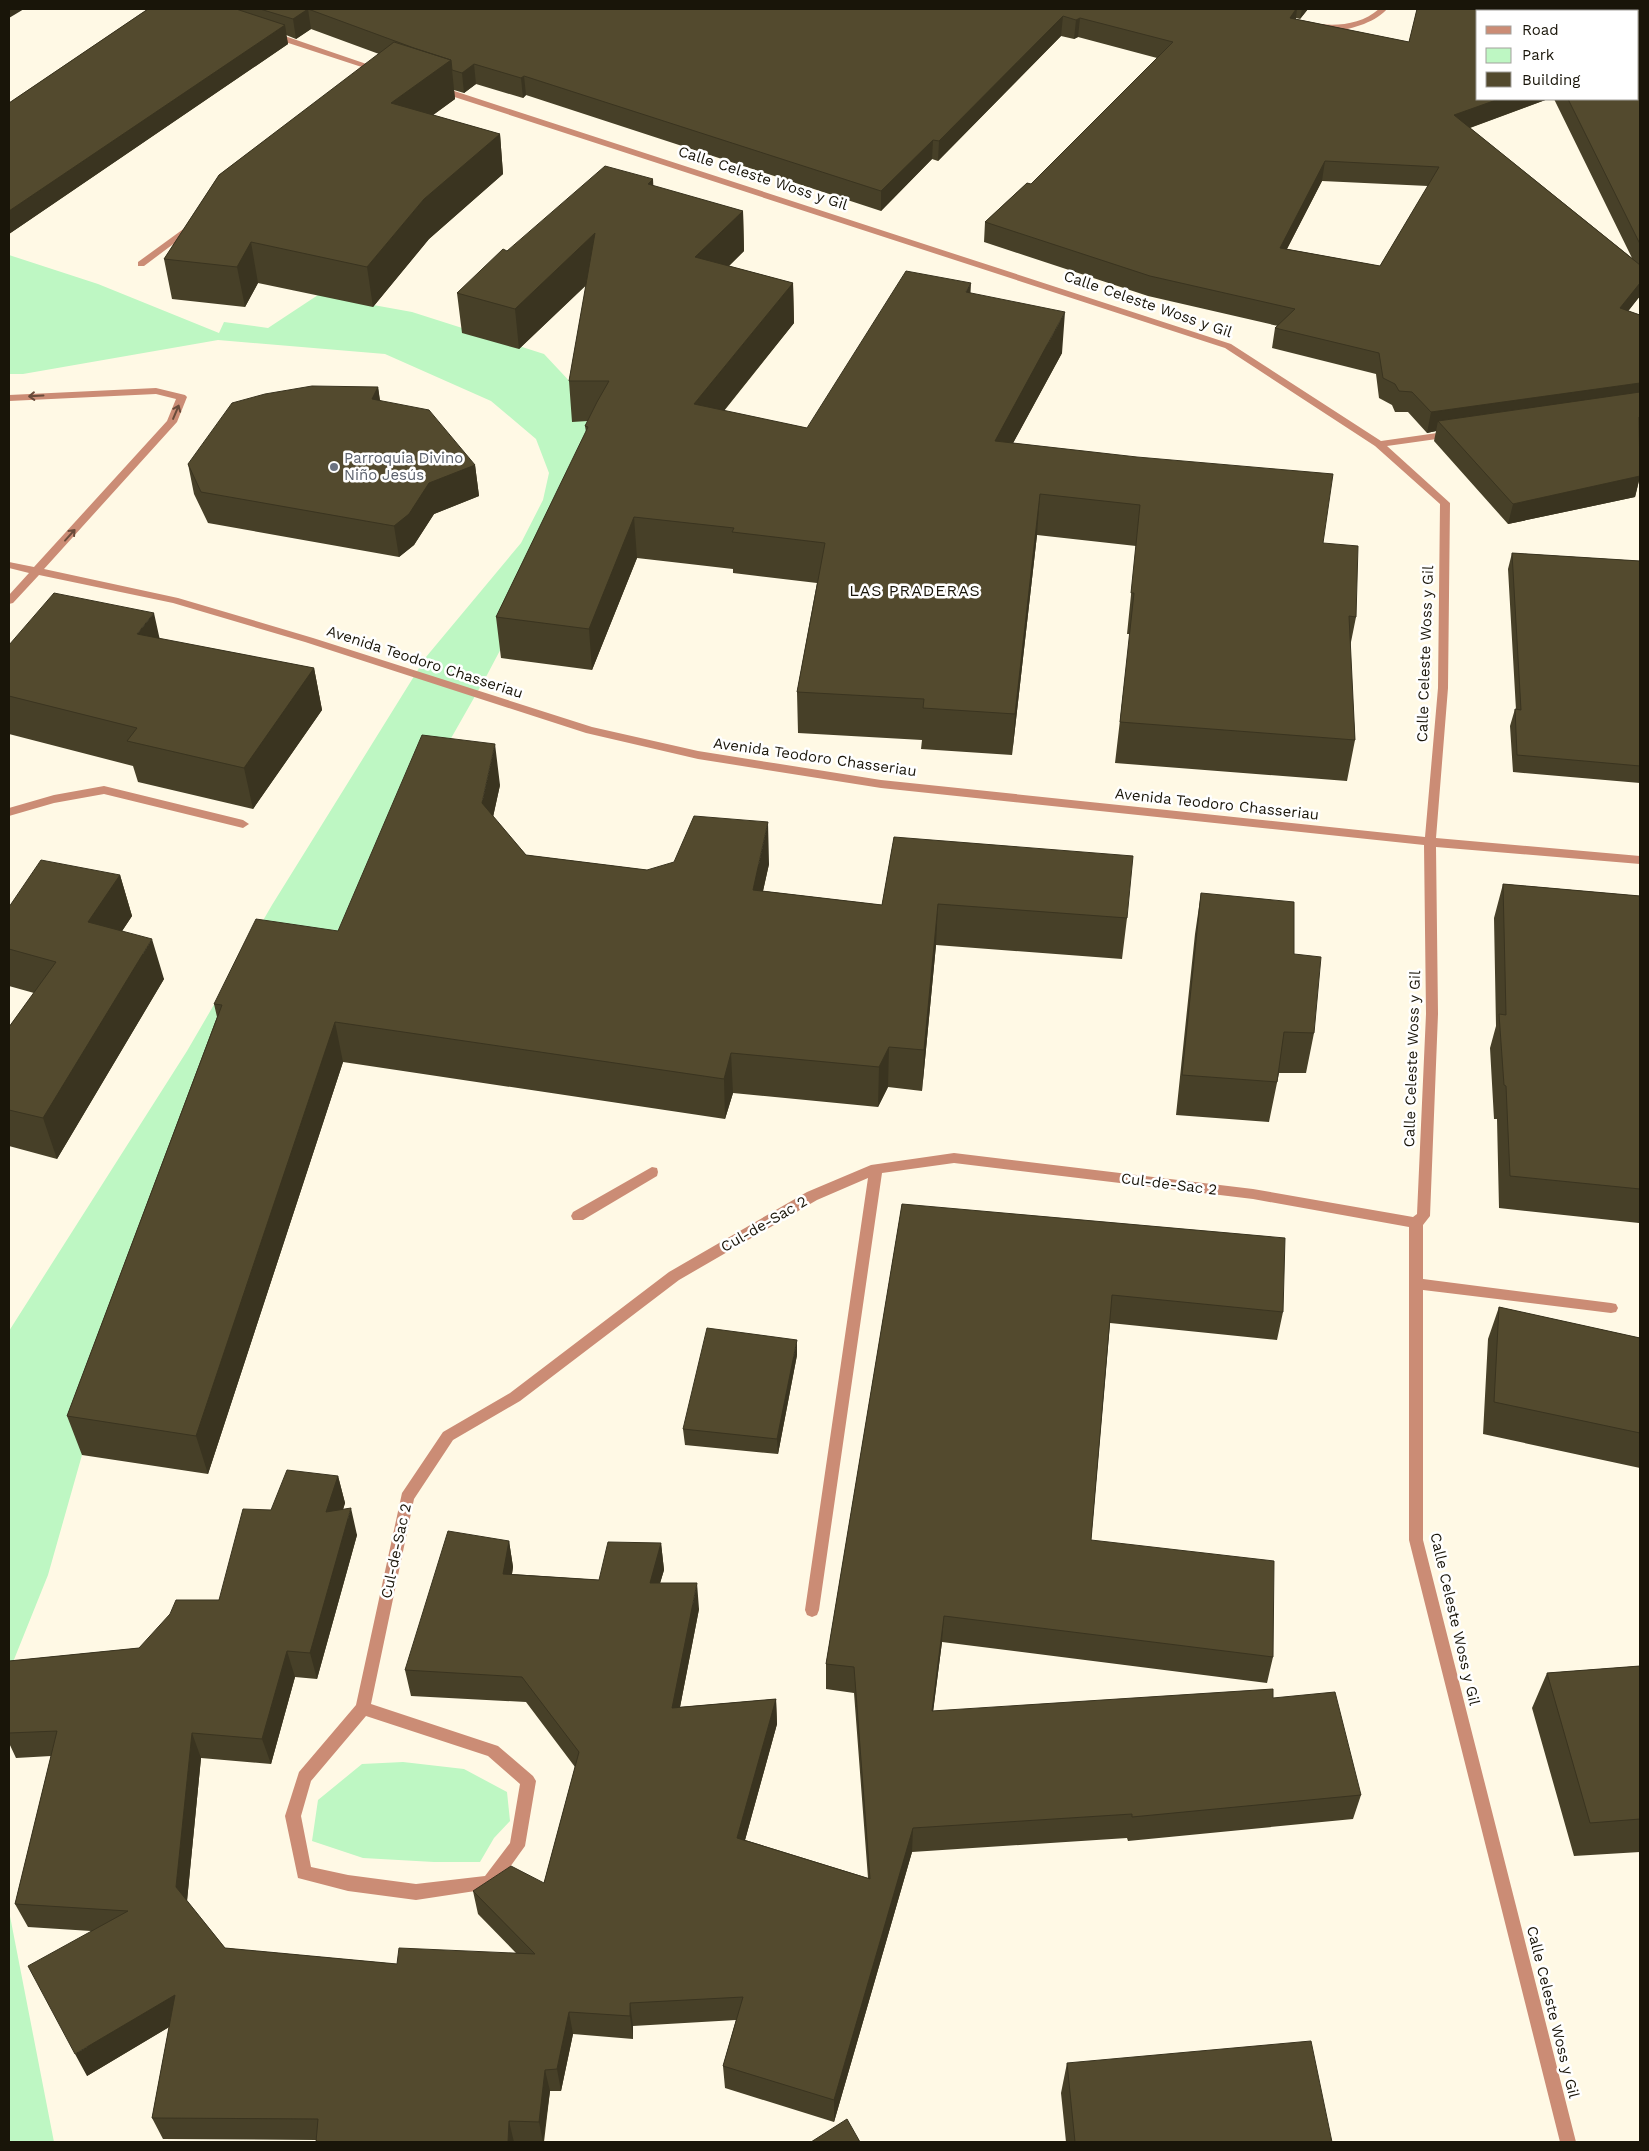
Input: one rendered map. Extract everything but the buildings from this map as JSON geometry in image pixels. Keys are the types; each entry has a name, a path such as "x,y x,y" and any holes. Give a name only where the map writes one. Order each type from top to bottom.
{"street":[{"path":"1307,24 1341,26 1368,21 1383,9"},
{"path":"264,32 392,74"},
{"name":"Calle Celeste Woss y Gil","path":"426,85 1228,346 1379,444 1446,503 1443,688 1430,842 1432,1014 1423,1216 1416,1223 1416,1540 1568,2142"},
{"path":"141,264 204,217"},
{"path":"9,398 156,391 182,397 172,422 9,601"},
{"path":"1379,444 1466,432"},
{"name":"Avenida Teodoro Chasseriau","path":"9,565 174,600 309,640 590,730 676,751 881,784 1430,842 1640,860"},
{"path":"9,812 54,799 104,790 243,824"},
{"name":"Cul-de-Sac 2","path":"363,1708 493,1751 528,1781 517,1846 489,1883 416,1892 348,1883 304,1873 293,1816 304,1777 363,1708 407,1497 448,1436 515,1397 674,1276 812,1196 876,1170 954,1158 1253,1194 1416,1223"},
{"path":"812,1610 876,1170"},
{"path":"578,1216 652,1172"},
{"path":"1416,1284 1611,1308"}],"green space":[{"path":"9,255 98,284 219,333 224,322 268,328 318,295 412,312 544,354 604,418 554,548 487,675 342,930 82,1455 48,1575 9,1672 9,1331 187,1051 272,905 426,657 521,543 543,500 549,473 536,439 491,401 385,354 218,340 23,374 9,374"},
{"path":"403,1762 464,1769 507,1792 510,1821 494,1838 480,1862 434,1862 363,1858 312,1841 318,1800 362,1764"},
{"path":"9,1911 54,2142 9,2142"}],"place":[{"name":"Parroquia Divino Niño Jesús","path":"334,467"}],"district":[{"name":"LAS PRADERAS","path":"915,590"}]}
